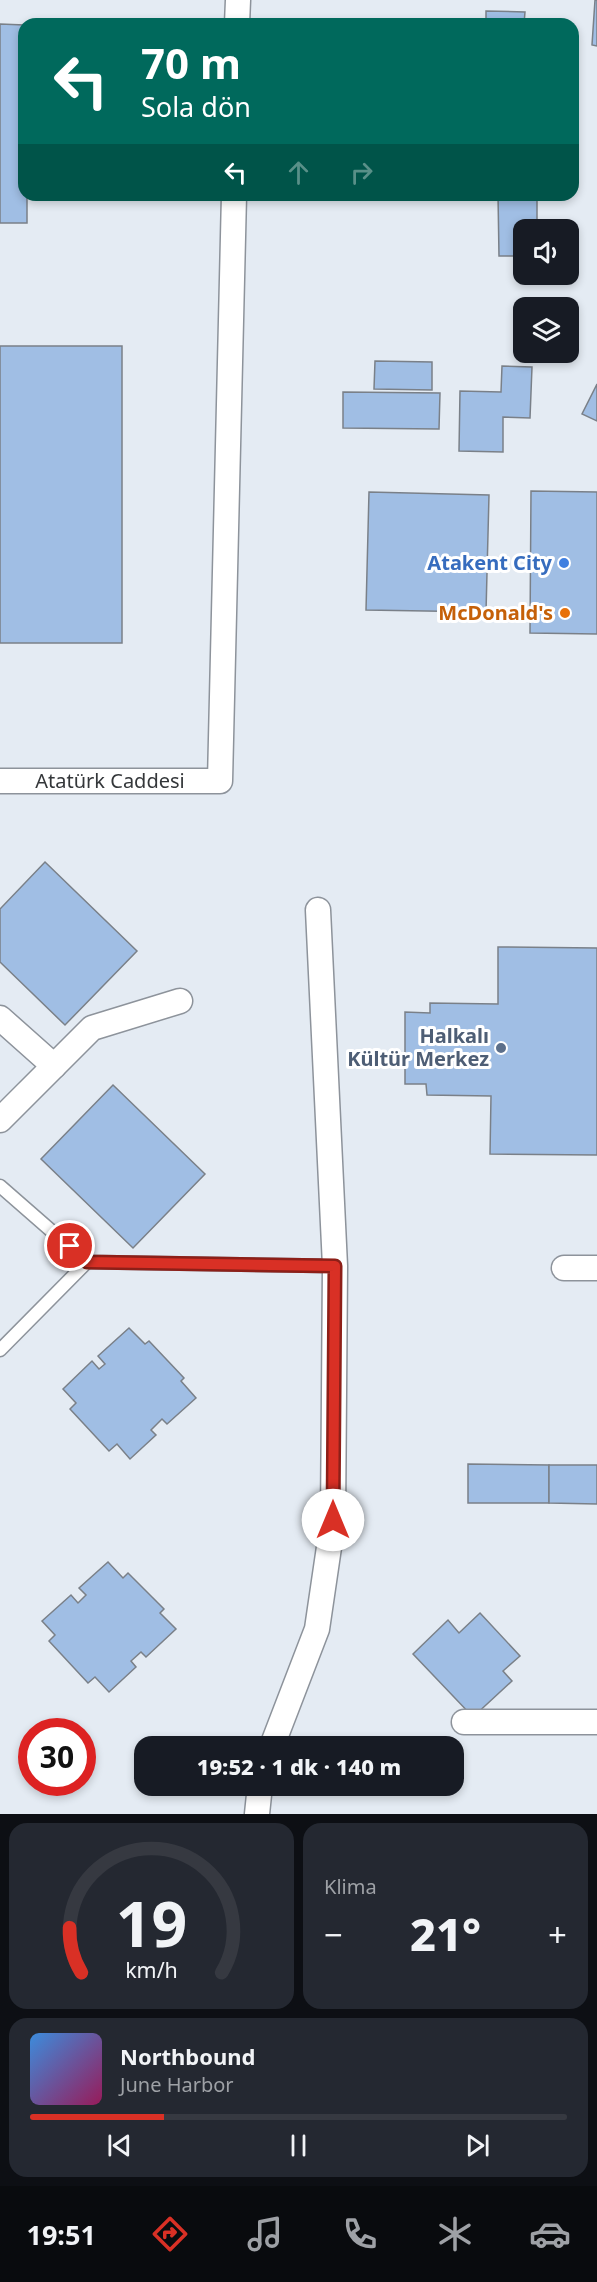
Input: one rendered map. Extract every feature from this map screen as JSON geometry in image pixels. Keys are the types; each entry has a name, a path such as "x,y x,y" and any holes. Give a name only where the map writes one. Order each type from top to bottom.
{"street":[{"path":"237,18 238,0"},
{"name":"Atatürk Caddesi","path":"0,781 220,782 234,201"},
{"path":"276,1736 317,1629 333,1520 335,1266 318,910"},
{"path":"0,1120 92,1028 180,1001"},
{"path":"0,1018 54,1066"},
{"path":"564,1268 597,1268"},
{"path":"464,1722 597,1722"},
{"path":"257,1814 259,1796"}],"lane":[{"path":"0,1186 87,1262 335,1266"},
{"path":"0,1350 87,1262"}],"building":[{"path":"595,0 597,0 597,46 592,45"},
{"path":"486,11 525,12 524,18 486,18"},
{"path":"0,24 18,25 18,201 27,201 27,223 0,223"},
{"path":"498,201 537,201 537,219 513,219 513,256 499,256"},
{"path":"0,346 122,346 122,643 0,643"},
{"path":"375,361 432,362 432,390 374,389"},
{"path":"502,366 532,367 530,418 503,417 503,452 459,451 460,391 501,392"},
{"path":"597,384 597,421 582,414"},
{"path":"343,392 440,393 439,429 343,428"},
{"name":"Atakent City","path":"531,491 597,492 597,634 530,633"},
{"path":"369,492 489,495 486,612 366,610"},
{"path":"45,862 137,951 65,1025 0,962 0,909"},
{"name":"Halkalı Kültür Merkez","path":"498,947 597,948 597,1155 490,1154 491,1096 427,1095 426,1084 405,1084 405,1012 430,1013 430,1003 498,1004"},
{"path":"113,1085 205,1174 133,1248 41,1159"},
{"path":"129,1328 145,1344 149,1341 184,1378 181,1381 196,1398 167,1424 162,1419 151,1430 156,1435 130,1459 117,1444 109,1451 70,1409 76,1403 63,1389 92,1361 99,1369 105,1364 98,1356"},
{"path":"468,1464 549,1465 549,1503 468,1503"},
{"path":"549,1465 597,1465 597,1504 549,1503"},
{"path":"108,1562 123,1578 128,1573 164,1609 160,1613 176,1629 146,1657 141,1652 131,1661 136,1667 109,1692 95,1677 88,1683 49,1641 55,1635 42,1621 71,1595 78,1603 86,1595 79,1588"},
{"path":"480,1613 520,1656 503,1671 512,1681 473,1717 413,1654 448,1620 459,1633"}],"place":[{"name":"Atakent City","path":"564,563"},
{"name":"McDonald's","path":"565,613"},
{"name":"Halkalı Kültür Merkez","path":"501,1048"}],"route":[{"path":"70,1246 87,1262 335,1266 333,1520"}]}
